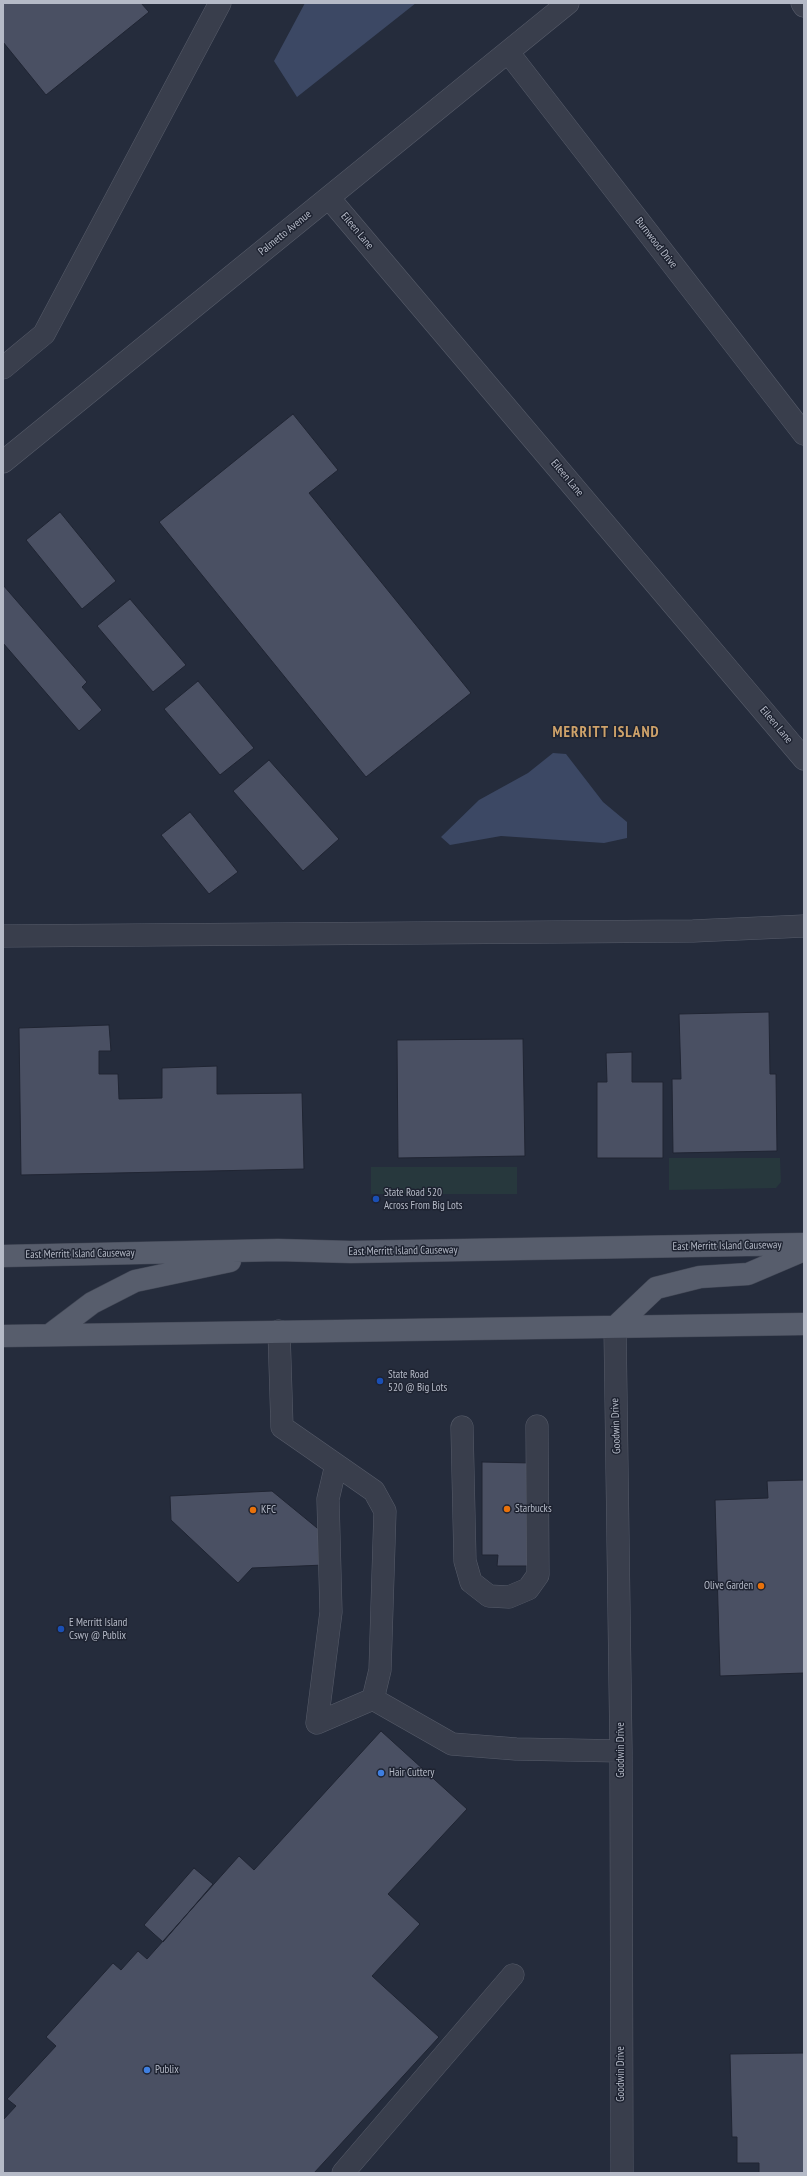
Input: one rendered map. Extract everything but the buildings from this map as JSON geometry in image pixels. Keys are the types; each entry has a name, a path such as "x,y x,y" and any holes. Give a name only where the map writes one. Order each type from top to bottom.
{"main road":[{"name":"East Merritt Island Causeway","path":"3,1256 278,1250 351,1252 804,1244"},
{"path":"51,1334 92,1303 135,1281 278,1250"},
{"path":"615,1327 656,1288 700,1276 748,1274 804,1250"},
{"path":"3,1336 51,1334 804,1324"}],"street":[{"path":"3,368 44,334 220,3"},
{"name":"Palmetto Avenue","path":"3,462 568,3"},
{"name":"Burnwood Drive","path":"508,52 804,434"},
{"name":"Eileen Lane","path":"329,198 804,759"},
{"path":"3,936 677,932 804,926"},
{"name":"Goodwin Drive","path":"615,1327 621,1751 622,2173"},
{"path":"279,1331 282,1427 374,1491 385,1511 380,1670 373,1699"},
{"path":"462,1427 465,1562 471,1582 489,1596 509,1597 528,1590 538,1575 537,1426"},
{"path":"336,1465 328,1499 331,1612 317,1723 373,1699"},
{"path":"373,1699 452,1744 516,1749 621,1751"},
{"path":"343,2173 513,1975"}],"shaded area":[{"path":"669,1158 780,1158 781,1182 776,1188 669,1190"},
{"path":"371,1167 517,1167 517,1194 371,1194"}],"water":[{"path":"305,3 416,3 297,97 274,61"},
{"path":"553,753 566,754 603,802 627,822 627,838 604,843 501,836 450,845 441,837 479,800 528,773"}],"place":[{"name":"State Road 520 Across From Big Lots","path":"376,1199"},
{"name":"State Road 520 @ Big Lots","path":"380,1381"},
{"name":"Starbucks","path":"507,1509"},
{"name":"KFC","path":"253,1510"},
{"name":"Olive Garden","path":"761,1586"},
{"name":"E Merritt Island Cswy @ Publix","path":"61,1629"},
{"name":"Hair Cuttery","path":"381,1773"},
{"name":"Publix","path":"147,2070"}],"district":[{"name":"MERRITT ISLAND","path":"606,733"}]}
